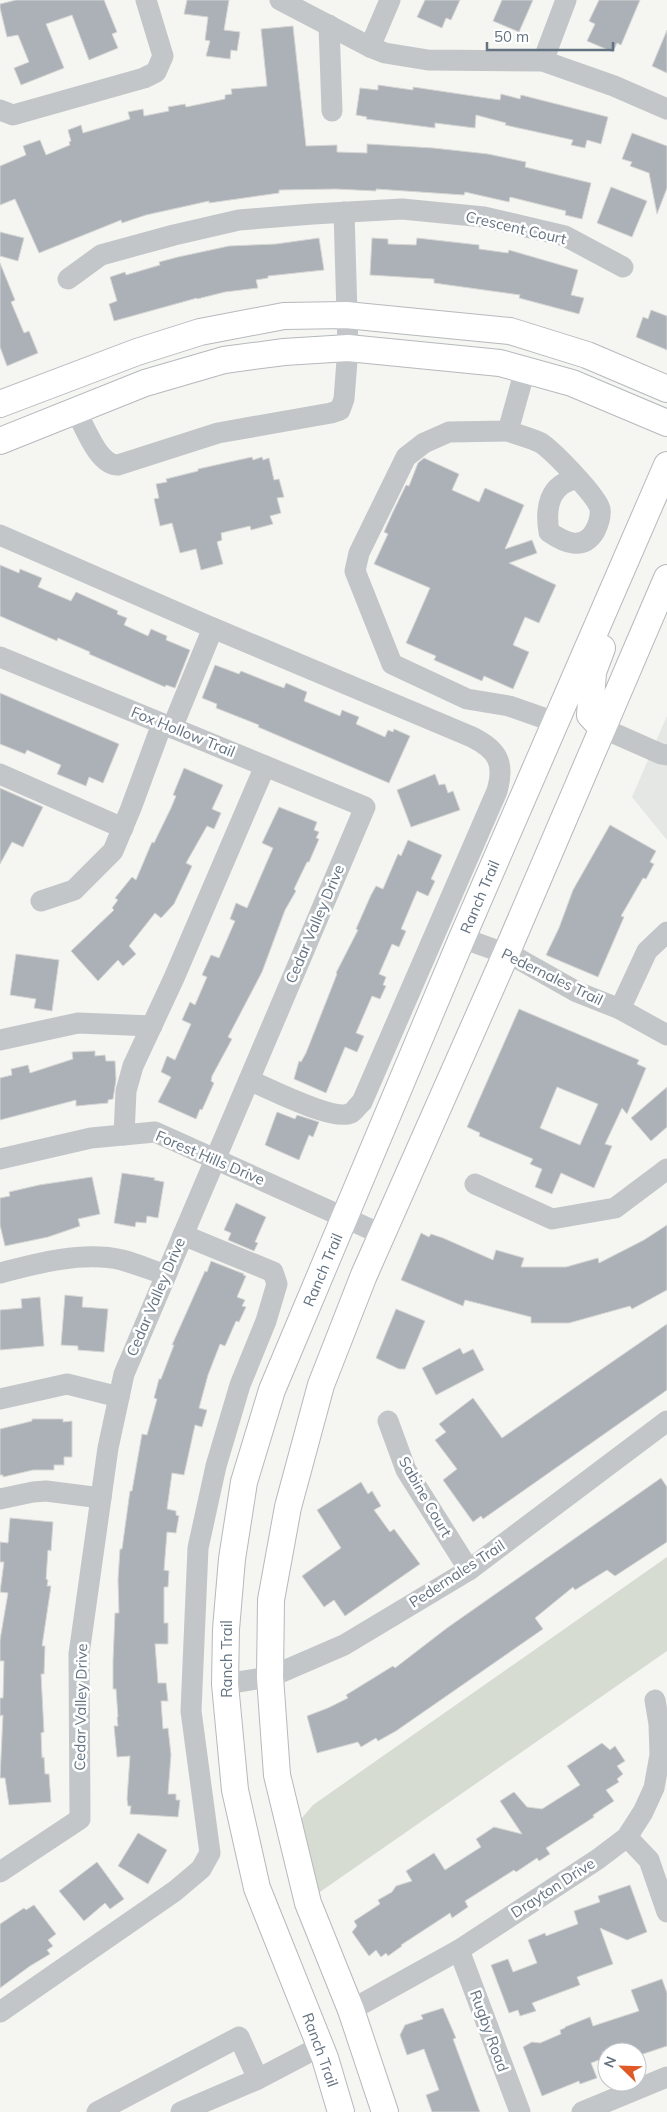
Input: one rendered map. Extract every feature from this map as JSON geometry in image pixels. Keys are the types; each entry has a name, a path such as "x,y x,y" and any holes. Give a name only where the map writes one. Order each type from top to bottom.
{"main road":[{"path":"0,404 137,352 200,332 284,316 346,315 510,331 587,355 667,389"},
{"path":"0,441 146,383 224,360 284,352 348,348 500,363 572,383 667,423"},
{"name":"Ranch Trail","path":"341,2112 321,2046 257,1888 235,1790 225,1684 226,1629 232,1559 244,1482 272,1390 346,1218 462,938 667,465"},
{"path":"602,728 590,715 593,672 612,623 617,577"},
{"path":"385,2112 351,2010 308,1903 277,1775 270,1677 271,1600 288,1507 322,1385 381,1234 506,954 667,578"}],"street":[{"path":"0,110 13,115 144,78 156,72 163,56 146,0"},
{"path":"280,0 370,47 385,52 428,60 543,61 614,86 667,108"},
{"path":"370,47 390,0"},
{"path":"543,61 566,0"},
{"path":"329,24 332,111"},
{"name":"Crescent Court","path":"68,279 101,255 238,220 402,209 484,217 565,236 622,267"},
{"path":"76,411 102,459 110,465 118,465 218,433 340,410 344,399 348,348 344,212"},
{"path":"508,431 525,370"},
{"path":"555,722 509,706 467,699 392,664 355,571 359,553 406,457 424,443 449,432 508,431 540,443 557,456 576,479"},
{"path":"0,535 213,628 472,737 486,744 494,752 501,765 501,777 497,791 362,1102 352,1113 341,1116 249,1080"},
{"path":"41,901 74,890 113,851 167,726 213,628"},
{"name":"Fox Hollow Trail","path":"0,657 365,807"},
{"path":"602,728 667,755"},
{"path":"124,1135 126,1091 133,1066 174,978 265,766"},
{"path":"0,774 123,828"},
{"name":"Cedar Valley Drive","path":"2,1864 80,1819 79,1654 108,1448 124,1374 365,807"},
{"path":"620,1009 648,952 667,932"},
{"name":"Pedernales Trail","path":"462,938 506,954 577,992 620,1009 667,1035"},
{"path":"0,1040 78,1023 152,1026"},
{"name":"Forest Hills Drive","path":"0,1159 91,1138 155,1132 381,1234"},
{"path":"476,1184 552,1219 615,1208 667,1169"},
{"path":"0,2012 175,1891 201,1869 210,1853 200,1790 191,1710 198,1548 216,1466 240,1385 266,1321 277,1284 273,1272 183,1235"},
{"path":"0,1273 32,1265 81,1257 120,1260 166,1275"},
{"path":"0,1400 67,1384 119,1397"},
{"name":"Sabine Court","path":"388,1421 406,1470 469,1570"},
{"name":"Pedernales Trail","path":"225,1684 270,1677 344,1645 469,1570 667,1421"},
{"path":"0,1500 33,1492 46,1491 101,1498"},
{"name":"Drayton Drive","path":"351,2010 459,1950 598,1859 627,1837 643,1812 654,1788 660,1755 659,1724 654,1700"},
{"path":"627,1837 649,1860 667,1912"},
{"name":"Rugby Road","path":"459,1950 520,2112"},
{"path":"98,2112 239,2037 258,2079"},
{"path":"181,2112 225,2103 258,2079 321,2046"},
{"path":"582,2112 667,2077"}],"shaded area":[{"path":"667,716 667,840 632,797"},
{"path":"667,1557 667,1651 317,1894 296,1825 313,1805"}],"building":[{"path":"16,0 104,0 117,32 112,34 118,48 89,60 72,15 46,24 64,68 21,85 14,68 29,62 18,35 7,37 0,8 0,4"},
{"path":"187,0 229,0 224,30 240,32 237,51 231,50 230,59 206,56 210,41 205,40 208,17 184,14"},
{"path":"425,0 460,0 451,20 446,18 442,28 417,17"},
{"path":"502,0 533,0 519,32 493,21"},
{"path":"599,0 640,0 621,45 617,43 613,52 587,41 595,24 589,21"},
{"path":"293,26 306,146 337,145 337,152 367,153 367,144 433,148 488,154 526,162 525,167 591,183 582,219 565,215 566,211 510,197 509,202 465,192 464,195 376,189 376,191 336,189 279,190 279,193 209,203 209,201 146,215 122,223 121,220 39,253 15,199 0,205 0,166 26,155 23,146 40,140 46,155 70,145 69,142 71,141 68,130 81,125 83,133 130,119 128,112 143,109 144,116 169,111 168,107 185,104 186,107 225,99 225,95 232,94 231,89 267,86 261,29"},
{"path":"667,30 667,73 652,66"},
{"path":"378,85 413,90 413,87 500,100 501,94 520,99 521,95 608,117 601,144 587,140 585,148 571,145 573,140 505,125 506,123 476,115 475,128 435,123 435,128 366,119 367,117 356,115 360,88 378,90"},
{"path":"632,133 667,146 667,188 657,214 649,173 630,166 632,162 622,159"},
{"path":"611,187 647,201 632,237 597,223"},
{"path":"0,232 24,238 18,261 0,256"},
{"path":"319,238 324,270 268,276 268,278 256,280 258,288 197,298 114,321 109,304 117,301 110,277 125,272 126,275 160,265 159,262 178,257 229,246 276,244"},
{"path":"372,238 388,239 388,244 416,245 417,238 479,245 479,249 508,253 509,250 578,270 571,295 584,298 579,314 519,298 520,295 434,283 434,279 370,275"},
{"path":"0,263 15,300 11,302 24,333 29,331 38,353 7,366 0,347"},
{"path":"651,310 667,316 667,350 636,337 643,317 648,319"},
{"path":"252,457 253,460 262,457 263,460 269,458 274,480 279,479 284,497 277,498 281,513 270,516 273,524 251,530 250,526 221,533 222,540 217,542 223,564 201,570 196,549 180,553 172,523 160,526 154,499 159,498 156,484 167,482 166,479 198,471 198,469"},
{"path":"424,458 459,474 452,490 479,502 485,488 524,505 505,549 532,540 537,553 509,563 556,585 539,623 525,617 513,645 529,652 513,689 484,676 482,681 434,660 436,656 406,643 430,588 374,564 388,534 384,532 392,514 406,485 409,486 418,463"},
{"path":"0,565 19,573 20,569 42,578 38,587 71,601 76,592 118,611 117,614 127,618 124,625 148,636 151,629 167,636 166,640 190,650 175,688 166,685 165,687 89,654 90,652 58,638 57,641 0,616"},
{"path":"215,665 239,674 241,671 284,688 286,683 307,692 304,701 340,716 342,710 359,717 356,724 385,737 388,730 393,732 394,729 410,736 389,783 258,727 259,725 216,708 217,704 202,698"},
{"path":"0,693 119,744 103,783 89,777 86,786 57,774 61,765 27,750 25,754 0,744"},
{"path":"184,768 223,785 212,809 221,813 214,829 207,826 186,863 192,866 174,904 161,918 155,913 129,946 136,954 123,966 118,960 98,981 71,951 114,910 112,908 118,900 115,898 132,877 136,880 152,842 154,843 171,808 176,796 173,795"},
{"path":"435,774 439,785 445,784 448,793 453,791 460,810 411,827 397,790"},
{"path":"0,788 43,807 23,847 12,842 0,864"},
{"path":"279,807 317,822 314,830 319,832 316,838 319,839 294,889 296,891 285,910 262,972 228,1037 232,1039 212,1076 211,1081 214,1083 196,1119 158,1102 171,1077 161,1072 167,1056 175,1060 191,1024 182,1020 190,1002 195,1005 207,977 202,975 211,955 219,958 235,921 230,919 236,903 247,908 273,848 262,843"},
{"path":"610,825 656,851 650,862 654,864 646,879 643,878 621,916 624,917 598,977 546,955 559,928 573,890"},
{"path":"408,840 442,855 431,879 435,881 428,896 417,891 401,929 406,931 399,947 392,944 379,974 386,977 383,985 386,986 380,999 372,996 356,1033 364,1036 357,1052 345,1047 326,1093 294,1079 299,1061 301,1062 306,1053 336,973 358,930 356,929 371,895 376,886 383,889 398,854 401,856"},
{"path":"16,954 59,960 52,1011 34,1008 36,999 10,995"},
{"path":"519,1009 639,1060 637,1064 646,1068 627,1114 622,1108 605,1144 612,1146 594,1188 561,1173 552,1194 535,1187 542,1169 530,1164 533,1159 479,1136 480,1133 467,1127","holes":["557,1087 598,1104 580,1145 540,1128"]},
{"path":"95,1051 95,1056 105,1055 106,1061 115,1061 116,1080 113,1099 108,1100 108,1103 76,1106 76,1100 0,1120 0,1078 12,1075 11,1069 28,1065 30,1073 73,1059 72,1052"},
{"path":"667,1087 667,1127 651,1141 631,1118"},
{"path":"277,1112 295,1119 297,1115 319,1122 313,1137 309,1135 299,1160 265,1145"},
{"path":"122,1173 155,1178 154,1180 164,1182 158,1218 147,1216 146,1223 136,1222 135,1227 114,1223"},
{"path":"92,1177 100,1214 78,1219 80,1226 48,1237 5,1246 0,1225 0,1198 10,1196 9,1192 39,1185"},
{"path":"236,1203 266,1217 255,1242 258,1243 254,1251 228,1240 231,1233 224,1230"},
{"path":"667,1225 667,1290 632,1309 630,1306 569,1323 531,1323 531,1317 465,1300 463,1306 401,1280 421,1233 429,1237 431,1234 443,1238 493,1260 496,1250 524,1258 521,1267 566,1267 598,1258 599,1263 644,1240"},
{"path":"211,1261 246,1276 237,1297 245,1300 242,1306 246,1307 239,1322 236,1321 225,1346 220,1344 208,1375 199,1408 207,1410 202,1427 195,1425 184,1475 172,1473 167,1509 176,1511 176,1515 179,1516 176,1533 167,1532 164,1570 169,1571 168,1587 164,1587 164,1623 168,1623 168,1644 155,1644 158,1683 166,1683 168,1701 161,1701 163,1729 168,1728 171,1755 168,1794 176,1794 176,1800 180,1800 178,1817 130,1814 131,1806 128,1806 127,1799 130,1756 117,1757 114,1726 118,1726 116,1689 113,1689 113,1661 115,1613 119,1613 118,1580 120,1549 122,1549 130,1491 132,1491 142,1434 147,1435 157,1399 154,1398 159,1379 161,1379 174,1345 172,1345"},
{"path":"65,1295 83,1297 82,1307 108,1309 104,1352 78,1350 78,1346 61,1345"},
{"path":"40,1297 44,1346 0,1350 0,1310 22,1308 21,1299"},
{"path":"396,1309 425,1321 405,1369 399,1369 376,1358"},
{"path":"667,1324 667,1390 483,1519 481,1516 473,1522 443,1480 457,1469 435,1440 446,1432 439,1424 473,1398 502,1438"},
{"path":"460,1348 463,1354 473,1349 484,1370 436,1395 422,1368"},
{"path":"32,1419 63,1419 63,1422 72,1421 72,1457 64,1457 64,1465 54,1465 54,1470 33,1470 3,1477 3,1475 0,1475 0,1429 32,1421"},
{"path":"661,1478 667,1487 667,1542 615,1576 607,1570 575,1590 573,1587 535,1618 543,1629 396,1731 378,1741 376,1738 361,1747 358,1742 317,1753 307,1716 348,1698 346,1695 393,1666 395,1668 447,1628"},
{"path":"361,1482 368,1494 372,1491 381,1506 374,1510 390,1532 394,1529 420,1564 345,1616 334,1600 324,1607 302,1576 341,1548 317,1510"},
{"path":"10,1518 53,1522 51,1551 48,1550 46,1579 48,1580 47,1586 51,1586 42,1646 45,1646 44,1674 41,1674 44,1732 41,1733 42,1758 44,1757 45,1774 49,1774 51,1802 9,1805 5,1778 0,1778 3,1715 0,1716 0,1698 3,1698 4,1661 0,1661 0,1640 8,1593 0,1592 4,1562 0,1562 0,1542 8,1543"},
{"path":"602,1743 610,1750 615,1746 625,1761 617,1766 623,1774 617,1779 619,1782 606,1790 614,1801 593,1815 594,1817 546,1848 550,1854 539,1861 537,1858 516,1872 514,1870 465,1901 468,1907 452,1918 450,1913 401,1945 388,1956 386,1953 381,1957 376,1950 369,1956 352,1932 357,1926 354,1921 380,1904 378,1900 392,1892 396,1886 412,1881 406,1871 434,1853 445,1870 481,1847 476,1839 494,1827 522,1834 500,1801 514,1792 527,1807 542,1809 580,1785 567,1766"},
{"path":"138,1833 167,1850 148,1884 118,1866"},
{"path":"97,1862 124,1899 110,1909 105,1903 84,1921 59,1891"},
{"path":"630,1885 647,1932 627,1940 600,1928 613,1964 577,1977 580,1985 532,2003 536,2011 520,2016 518,2010 509,2013 491,1965 508,1959 513,1972 537,1963 528,1940 545,1933 546,1936 578,1924 574,1911 600,1902 598,1896"},
{"path":"34,1905 56,1934 48,1940 53,1946 47,1950 50,1954 0,1988 0,1924 24,1908 26,1910"},
{"path":"662,1979 667,1993 667,2046 647,2053 647,2042 597,2042 597,2061 591,2063 597,2078 580,2084 579,2081 542,2096 523,2047 532,2042 540,2043 561,2034 560,2030 565,2027 590,2017 593,2026 639,2011 631,1990"},
{"path":"443,2008 456,2038 453,2039 480,2112 432,2112 426,2095 439,2090 424,2049 407,2055 400,2035 405,2025 423,2019 421,2015"}]}
